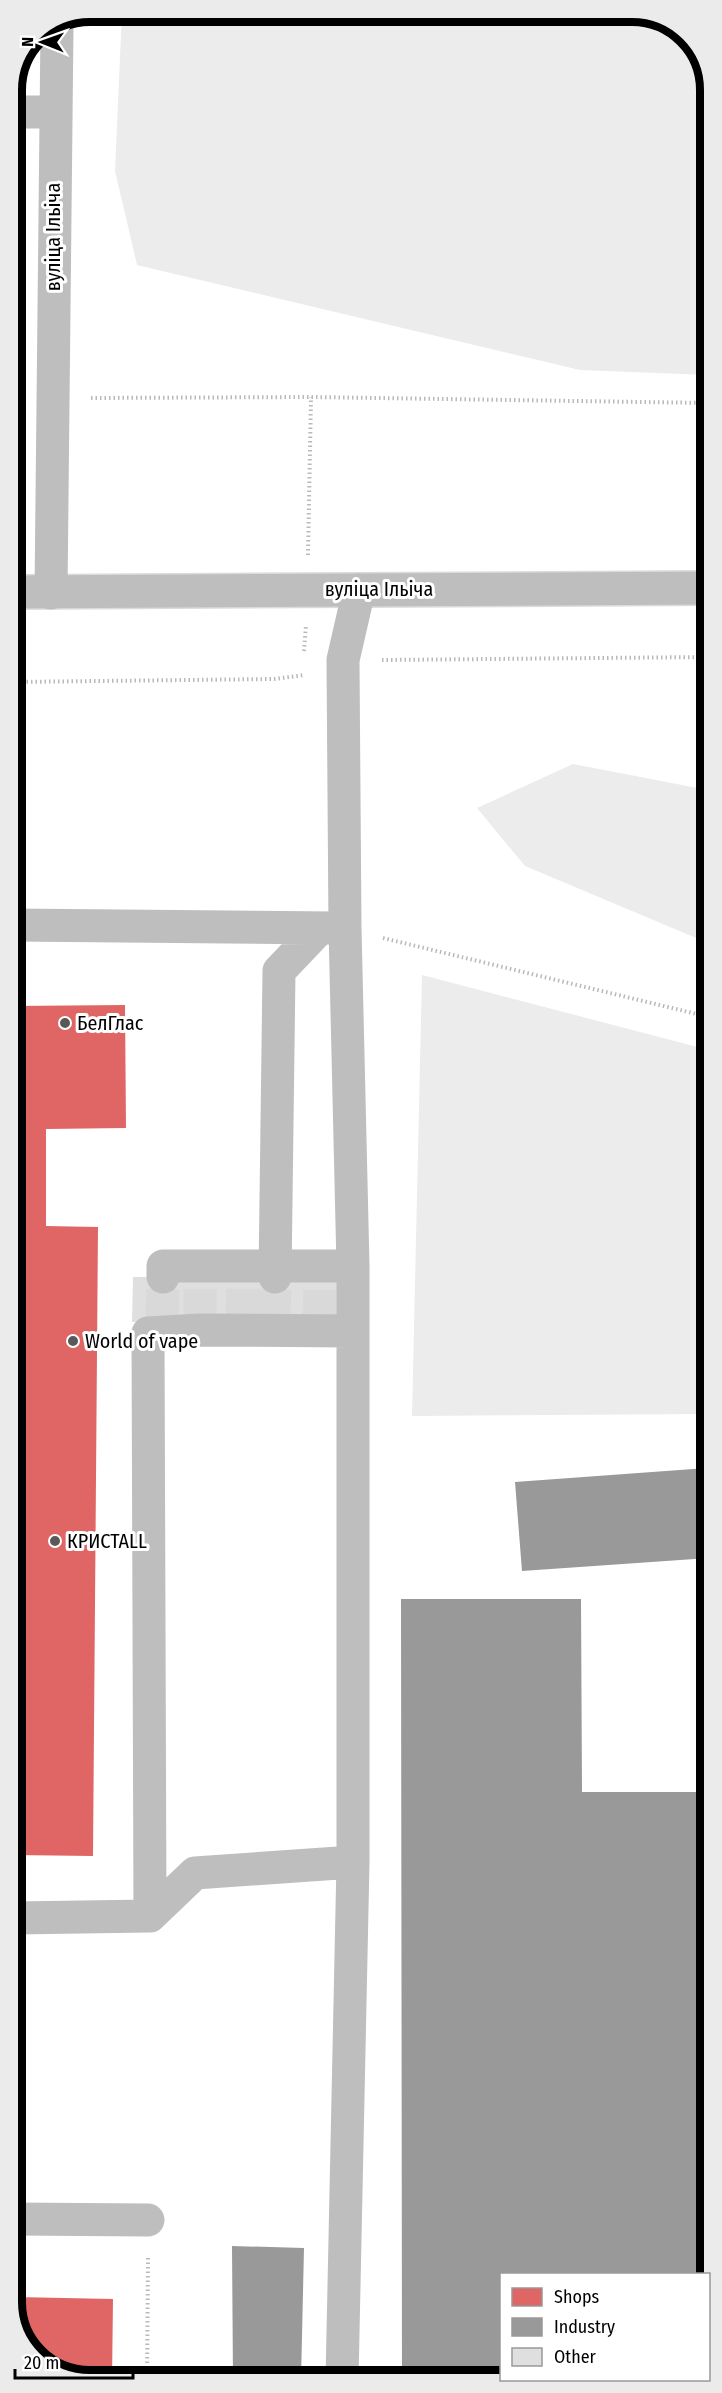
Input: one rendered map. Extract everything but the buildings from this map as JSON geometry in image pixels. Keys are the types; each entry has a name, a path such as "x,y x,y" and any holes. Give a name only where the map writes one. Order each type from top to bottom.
{"main road":[{"name":"вуліца Ільіча","path":"51,593 54,112 57,32"},
{"path":"22,112 54,112"},
{"name":"вуліца Ільіча","path":"22,592 700,588"},
{"path":"342,2370 353,1862 353,1266 332,928 343,660 359,590"},
{"path":"22,925 332,928"},
{"path":"275,1272 279,971 332,928"},
{"path":"163,1277 163,1266 201,1271 320,1272 353,1266"},
{"path":"150,1916 148,1333 162,1326 319,1327 352,1331"},
{"path":"22,1918 150,1916 195,1873 353,1862"},
{"path":"22,2219 148,2220"}],"path":[{"path":"304,654 311,397"},
{"path":"52,398 311,397 700,403"},
{"path":"303,676 304,665"},
{"path":"332,928 700,1015"},
{"path":"147,2370 148,2220"}],"shaded area":[{"path":"122,22 636,23 658,28 683,46 694,64 699,81 700,375 580,370 137,265 115,171"},
{"path":"573,764 700,788 700,940 525,866 477,808"},
{"path":"422,975 700,1048 700,1414 412,1416"}],"tunnel":[{"path":"162,1322 163,1277"},
{"path":"200,1277 200,1322"},
{"path":"242,1322 243,1277"},
{"path":"274,1322 275,1277"},
{"path":"319,1323 320,1278"}],"place":[{"name":"БелГлас","path":"65,1023"},
{"name":"World of vape","path":"73,1341"},
{"name":"КРИСТАLL","path":"55,1541"}]}
